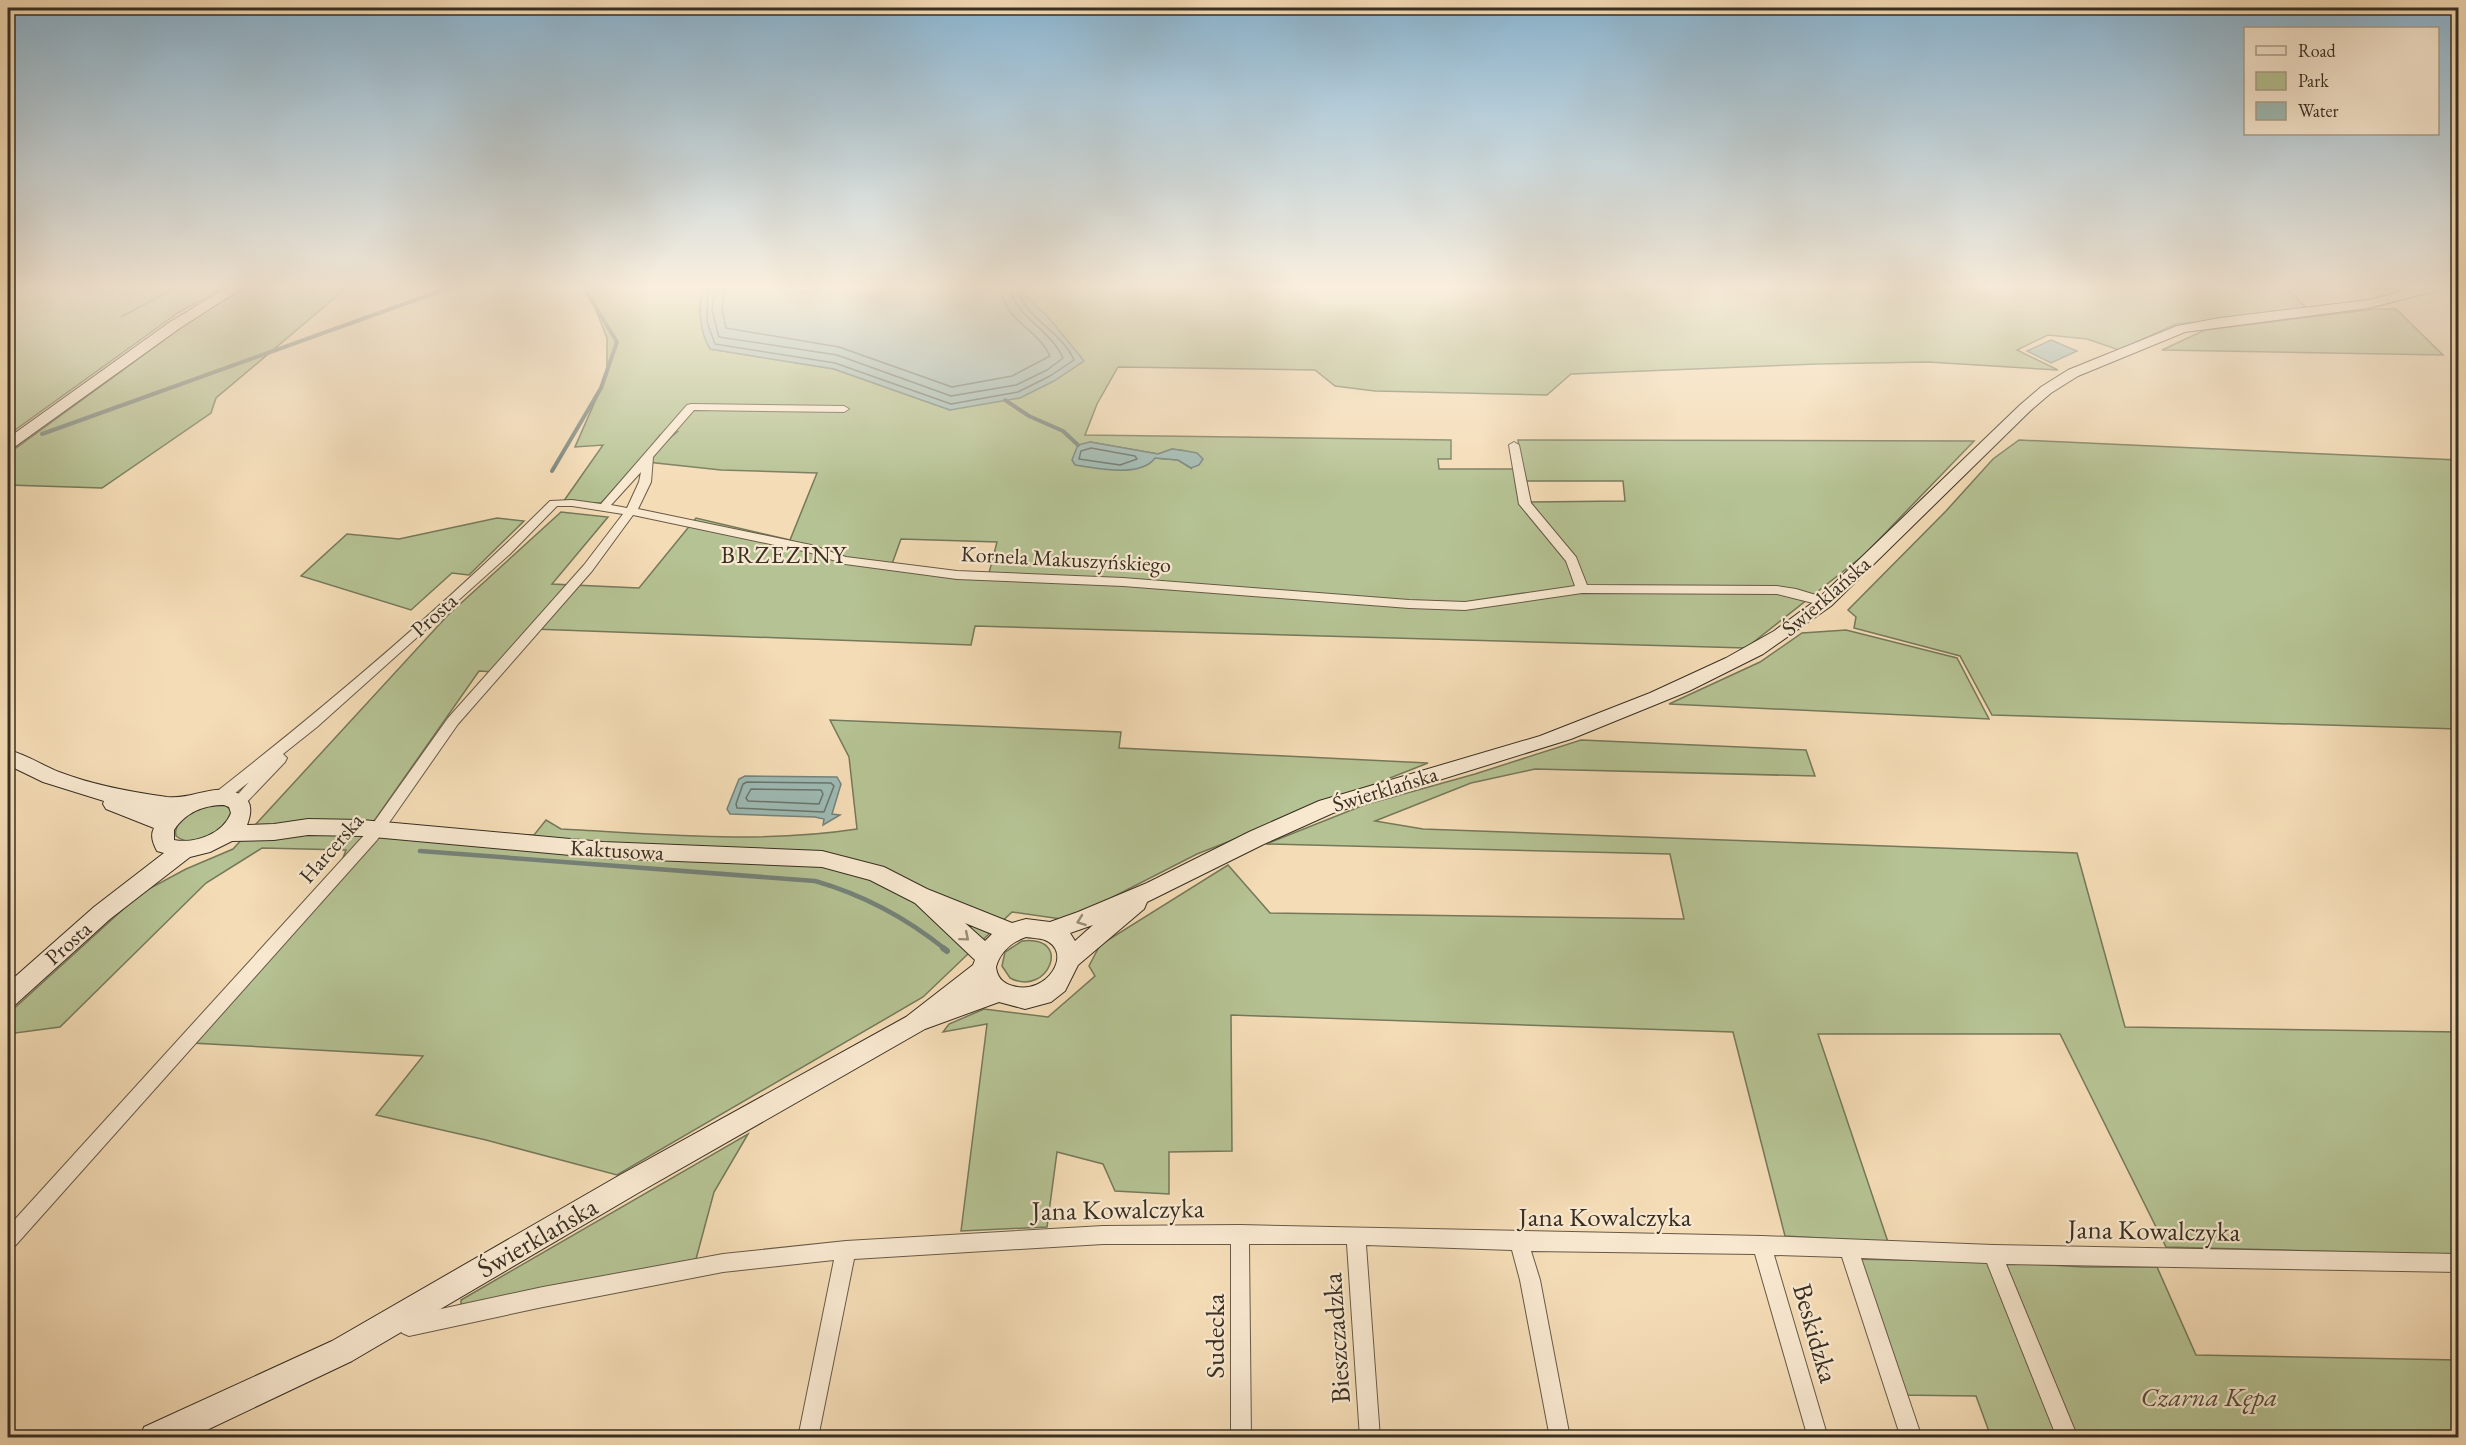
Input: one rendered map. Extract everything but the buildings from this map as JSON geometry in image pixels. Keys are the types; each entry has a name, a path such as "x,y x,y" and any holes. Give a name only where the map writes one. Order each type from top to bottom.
{"street":[{"path":"8,445 137,352"},
{"name":"Świerklańska","path":"1050,931 1085,920 1144,896 1254,838 1332,805 1402,781 1545,741 1679,688 1755,651 1793,627 1825,602 2025,408 2066,377 2126,352"},
{"path":"604,507 691,407 843,409"},
{"path":"1514,445 1525,504 1570,557 1582,589"},
{"name":"Harcerska","path":"8,1240 378,830 453,720 588,568 631,511 645,482 648,457"},
{"name":"Kornela Makuszyńskiego","path":"554,503 572,502 631,511 811,549 845,560 932,573 1146,583 1409,604 1465,606 1582,589 1777,590 1825,602"},
{"name":"Prosta","path":"232,812 312,724 506,551 554,503"},
{"path":"8,757 51,778 107,797 186,807 204,799 232,812 204,846 172,839 107,797"},
{"name":"Prosta","path":"8,998 137,881 172,839 186,807"},
{"name":"Kaktusowa","path":"232,812 274,832 308,827 378,830 603,850 822,859 861,868 919,895 1010,932"},
{"name":"Kaktusowa","path":"919,895 986,963"},
{"name":"Świerklańska","path":"1070,958 1144,896"},
{"path":"1034,928 1050,931 1064,942 1070,958 1069,968 1058,985 1042,995 1024,999 999,992 989,982 986,963 996,943 1010,932 1034,928"},
{"name":"Świerklańska","path":"914,1024 986,963"},
{"name":"Świerklańska","path":"155,1437 256,1394 342,1351 619,1189 914,1024 999,992"},
{"name":"Jana Kowalczyka","path":"401,1317 410,1326 687,1268 763,1258 846,1250 1103,1234 1356,1235 1519,1242 1762,1245 1993,1254 2458,1263"},
{"name":"Sudecka","path":"1240,1234 1241,1437"},
{"name":"Bieszczadzka","path":"1356,1235 1370,1437"},
{"path":"1519,1242 1530,1280 1560,1437"},
{"name":"Beskidzka","path":"1762,1245 1818,1437"},
{"path":"1848,1248 1911,1437"},
{"path":"808,1437 846,1250"},
{"path":"1993,1254 2068,1437"}],"green space":[{"path":"8,352 123,352 8,435"},
{"path":"147,352 270,352 216,398 211,413 102,488 8,485 8,454"},
{"path":"607,352 732,352 834,369 950,410 1012,352 2022,352 2058,370 1928,362 1571,374 1547,395 1375,391 1335,386 1315,370 1118,367 1097,404 1085,435 1451,440 1451,459 1438,459 1439,469 1522,469 1518,440 1974,441 1864,555 1746,648 975,626 971,645 533,629 495,672 479,671 367,831 534,835 546,820 561,829 672,835 784,836 857,829 849,757 830,720 1121,732 1119,748 1428,763 1197,854 1068,920 1012,912 923,997 617,1175 486,1140 376,1115 423,1056 192,1043 333,884 346,850 262,848 206,883 60,1027 8,1034 8,1014 141,893 186,869 233,849 448,615 561,512 608,517 552,584 639,588 696,518 790,540 817,473 721,470 647,462 648,457 677,432 660,435 639,462 601,503 563,502 603,445 575,447 607,374","holes":["1090,442 1158,454 1172,449 1186,451 1191,468 1178,460 1154,458","1524,481 1623,481 1625,501 1529,502","901,539 997,542 989,573 931,571 892,564"]},
{"path":"2299,352 2440,352 2443,355"},
{"path":"2019,440 2458,460 2458,729 1992,715 1960,656 1854,628 1856,617 1848,610 1946,511 1993,459"},
{"path":"497,518 524,521 469,575 452,573 411,610 301,576 347,534 399,539"},
{"path":"1846,630 1957,658 1989,719 1669,704 1760,662 1802,633"},
{"path":"1581,740 1806,750 1815,776 1535,769 1471,783 1375,821 1423,829 2077,853 2125,1027 2458,1032 2458,1255 2166,1247 2060,1034 1818,1034 1888,1242 1785,1236 1733,1032 1231,1015 1232,1151 1169,1152 1169,1194 1115,1191 1103,1164 1057,1152 1047,1227 961,1231 987,1024 943,1032 949,1024 984,1009 1048,1017 1095,976 1089,966 1100,945 1228,865 1270,913 1684,919 1670,854 1266,844 1364,805 1475,774"},
{"path":"225,804 232,812 216,831 200,840 192,841 176,836 179,822 191,812 202,806"},
{"path":"1022,941 1038,942 1047,947 1051,955 1050,965 1044,974 1035,980 1024,982 1010,978 1002,966 1005,952"},
{"path":"748,1134 714,1192 696,1259 461,1307 461,1300"},
{"name":"Czarna Kępa","path":"1851,1259 1996,1262 2083,1267 2157,1267 2196,1355 2458,1360 2458,1437 1991,1437 1976,1396 1897,1395"}],"water":[{"path":"731,352 1077,352 1084,361 1054,381 1020,398 950,410 834,369"},
{"path":"2030,352 2074,352 2051,363"},
{"path":"1090,442 1158,454 1172,449 1186,451 1197,453 1203,459 1199,465 1191,468 1178,460 1155,458 1140,468 1129,470 1075,465 1072,460 1078,445"},
{"path":"745,776 837,777 841,784 832,814 840,815 823,825 824,819 815,817 730,814 727,809 739,779"}],"waterway":[{"path":"42,434 269,352"},
{"path":"552,471 601,388 613,352"},
{"path":"1005,400 1029,416 1063,431 1078,445"},
{"path":"420,851 815,881 883,908 915,927 945,949"},
{"path":"943,948 947,951"}],"district":[{"name":"BRZEZINY","path":"784,554"}]}
